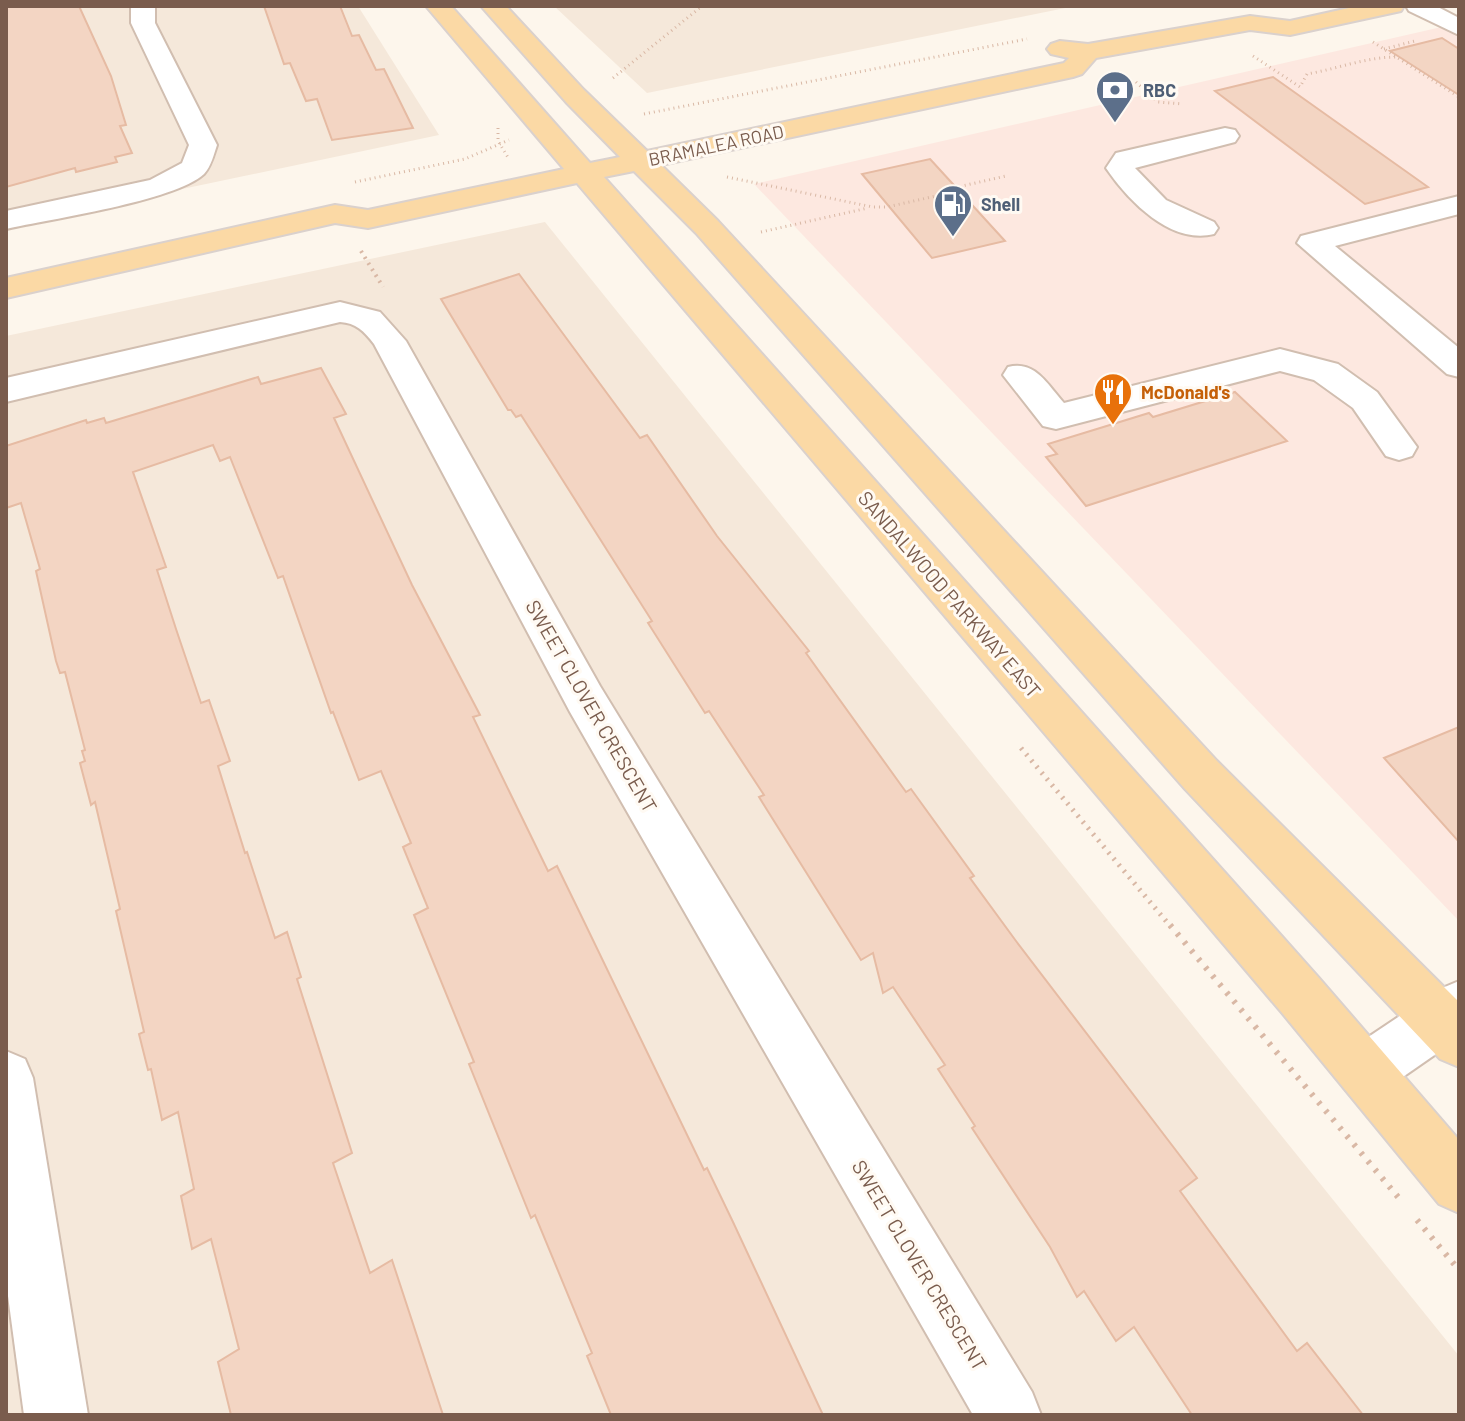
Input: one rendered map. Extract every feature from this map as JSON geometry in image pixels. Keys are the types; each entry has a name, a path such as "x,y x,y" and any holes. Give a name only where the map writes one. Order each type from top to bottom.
{"main road":[{"name":"SANDALWOOD PARKWAY EAST","path":"438,6 520,105 1365,1071 1459,1184"},
{"path":"493,6 575,96 635,137 707,227 1201,775 1372,947 1453,1023"},
{"path":"1250,23 1258,8 1270,6"},
{"name":"BRAMALEA ROAD","path":"1038,42 1088,52 1250,23 1290,28 1392,6"},
{"name":"BRAMALEA ROAD","path":"6,288 335,214 368,219 573,162 635,137 1073,69 1088,52"}],"street":[{"path":"6,220 159,187 194,168 203,145 143,23 143,6"},
{"path":"1418,6 1459,28"},
{"path":"1203,228 1168,217 1146,201 1120,168 1126,159 1225,136"},
{"path":"1459,205 1312,243 1459,366"},
{"name":"SWEET CLOVER CRESCENT","path":"6,390 340,312 359,312 377,323 585,699 1009,1415"},
{"path":"1020,375 1056,417 1280,360 1389,451"},
{"path":"1365,1071 1453,1023"},
{"path":"6,1078 56,1415"}],"path":[{"path":"613,78 702,6"},
{"path":"1363,36 1459,97"},
{"path":"635,137 990,44 1038,42"},
{"path":"1246,51 1300,87 1307,74 1316,71 1351,66 1373,57 1396,57"},
{"path":"1136,82 1158,102 1183,104"},
{"path":"725,177 873,207 887,207 958,191 962,186 1006,176"},
{"path":"755,233 873,207"}],"shaded area":[{"path":"6,6 358,6 439,135 6,226"},
{"path":"554,6 1075,6 647,93"},
{"path":"1459,23 1459,921 754,184"},
{"path":"545,222 1459,1356 1459,1415 6,1415 6,336"}],"building":[{"path":"6,6 79,6 111,76 126,125 120,126 132,153 115,157 117,162 76,172 75,168 6,187"},
{"path":"264,6 340,6 352,36 359,35 376,70 384,69 413,128 332,140 317,99 306,101 290,63 284,64"},
{"path":"1442,38 1459,49 1459,95 1390,51"},
{"path":"1273,77 1428,187 1365,204 1215,91"},
{"path":"930,159 1005,241 932,258 862,174"},
{"path":"519,274 640,438 647,435 717,536 809,651 806,653 906,792 911,789 1016,941 1197,1178 1180,1191 1297,1351 1307,1343 1363,1415 1192,1415 1134,1327 1116,1341 1084,1291 1077,1297 1050,1247 972,1128 975,1126 938,1069 945,1065 893,987 883,993 873,953 861,960 759,797 764,795 709,711 705,713 648,623 652,621 548,457 521,415 516,417 508,410 441,299"},
{"path":"321,368 346,414 334,418 412,585 480,715 473,717 548,871 557,866 704,1170 707,1168 823,1415 611,1415 587,1356 592,1353 535,1215 531,1218 469,1064 474,1062 414,915 428,908 403,847 411,843 381,771 359,780 331,713 283,576 278,578 230,457 220,461 213,445 133,472 166,567 157,570 176,629 201,703 209,700 230,761 218,766 245,853 275,938 287,932 301,977 297,979 352,1153 333,1163 370,1273 392,1260 443,1415 231,1415 218,1362 239,1349 211,1239 192,1249 181,1196 194,1189 178,1112 162,1120 151,1069 148,1070 139,1034 144,1032 116,911 120,909 95,802 91,805 80,763 85,761 82,751 85,750 65,672 60,673 56,661 36,571 40,569 21,503 6,508 6,446 86,420 87,423 104,418 106,423 258,377 261,384"},
{"path":"1235,392 1287,441 1086,506 1046,457 1057,454 1048,444 1149,413 1153,417"},
{"path":"1459,727 1459,842 1384,758"}],"place":[{"name":"RBC","path":"1115,124"},
{"name":"Shell","path":"953,238"},
{"name":"McDonald's","path":"1113,426"}]}
